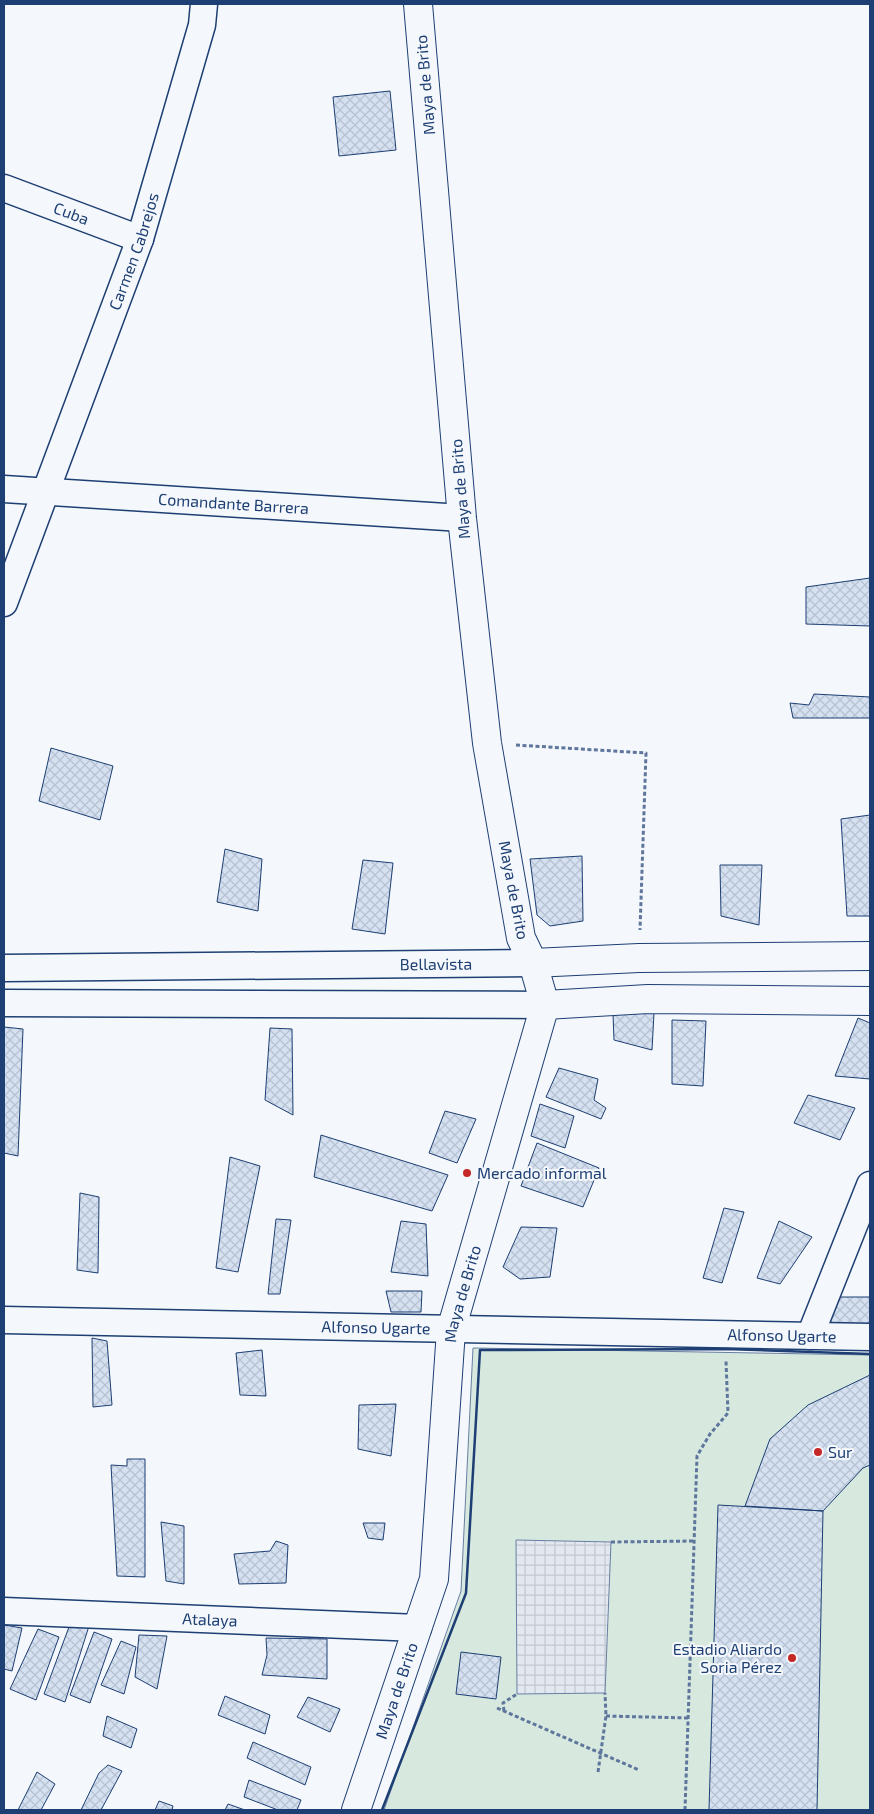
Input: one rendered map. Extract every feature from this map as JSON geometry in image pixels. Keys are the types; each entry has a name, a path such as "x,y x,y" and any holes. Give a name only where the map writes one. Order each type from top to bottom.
{"street":[{"name":"Carmen Cabrejos","path":"4,603 140,239 202,26 204,4"},
{"name":"Maya de Brito","path":"356,1810 434,1579 451,1330 546,1005 533,964 521,938 487,744 462,518 418,4"},
{"name":"Cuba","path":"4,188 140,239"},
{"name":"Comandante Barrera","path":"4,490 462,518"},
{"name":"Bellavista","path":"4,968 533,964 639,958 870,956"},
{"path":"4,1003 546,1005 648,999 870,1001"},
{"path":"810,1336 870,1185"},
{"name":"Alfonso Ugarte","path":"4,1320 870,1337"},
{"name":"Atalaya","path":"4,1610 418,1628"}],"path":[{"path":"487,744 646,753 639,958"},
{"path":"685,1810 697,1456 710,1434 728,1412 726,1358"},
{"path":"611,1542 694,1541"},
{"path":"598,1772 606,1716 605,1693"},
{"path":"504,1711 503,1703 517,1694"},
{"path":"497,1708 639,1770"},
{"path":"606,1716 688,1718"}],"shaded area":[{"path":"473,1348 870,1355 870,1810 384,1810 461,1591"},
{"path":"516,1540 611,1542 605,1693 517,1694"}],"building":[{"path":"390,91 396,150 339,156 333,97"},
{"path":"870,578 870,626 806,624 806,587"},
{"path":"814,694 870,697 870,718 793,718 790,703 809,705"},
{"path":"51,748 113,766 100,820 39,801"},
{"path":"870,815 870,916 847,916 841,819"},
{"path":"225,849 262,859 258,911 217,902"},
{"path":"582,856 583,921 550,926 537,915 530,859"},
{"path":"363,860 393,863 385,934 352,929"},
{"path":"720,865 762,865 759,925 721,916"},
{"path":"654,1013 652,1050 614,1040 613,1014"},
{"path":"858,1018 870,1023 870,1079 835,1076"},
{"path":"672,1020 706,1021 703,1086 672,1084"},
{"path":"4,1027 23,1029 18,1156 4,1153"},
{"path":"270,1028 292,1029 293,1115 265,1100"},
{"path":"559,1068 598,1079 594,1100 606,1108 601,1119 546,1097"},
{"path":"808,1095 855,1108 840,1140 794,1123"},
{"path":"540,1104 574,1116 565,1148 531,1136"},
{"path":"445,1111 476,1119 457,1163 429,1153"},
{"path":"321,1135 448,1175 432,1211 314,1177"},
{"path":"537,1143 599,1168 583,1207 521,1186"},
{"path":"230,1157 260,1166 238,1272 216,1268"},
{"path":"80,1193 99,1197 98,1273 77,1270"},
{"path":"724,1208 744,1212 722,1283 703,1278"},
{"path":"276,1219 291,1220 280,1294 268,1294"},
{"path":"401,1221 426,1224 428,1276 391,1272"},
{"path":"779,1221 812,1237 780,1284 757,1278"},
{"path":"521,1227 557,1228 550,1277 520,1279 503,1267"},
{"path":"386,1291 422,1291 421,1312 391,1312"},
{"path":"838,1297 870,1297 870,1325 828,1324"},
{"path":"92,1338 107,1341 112,1405 93,1407"},
{"path":"262,1350 266,1396 240,1395 236,1353"},
{"name":"Sur","path":"870,1375 870,1465 863,1468 823,1511 745,1506 770,1439 808,1405"},
{"path":"396,1404 391,1456 358,1449 359,1405"},
{"path":"127,1459 145,1459 145,1577 117,1576 111,1465 127,1466"},
{"path":"718,1505 823,1511 817,1810 709,1810"},
{"path":"161,1522 184,1526 184,1584 166,1581"},
{"path":"363,1523 385,1523 383,1540 368,1538"},
{"path":"276,1541 288,1545 286,1583 239,1584 234,1554 270,1551"},
{"path":"4,1625 22,1628 12,1671 4,1669"},
{"path":"89,1626 65,1702 44,1694 69,1627"},
{"path":"38,1629 59,1637 36,1700 10,1689"},
{"path":"94,1632 112,1639 90,1703 70,1695"},
{"path":"139,1635 167,1636 157,1689 135,1677"},
{"path":"266,1638 327,1639 327,1679 262,1675 267,1655"},
{"path":"121,1641 136,1647 124,1694 101,1685"},
{"path":"461,1652 501,1657 496,1699 456,1694"},
{"path":"225,1696 270,1715 265,1734 218,1715"},
{"path":"308,1697 340,1709 330,1732 297,1717"},
{"path":"107,1716 137,1729 131,1748 103,1736"},
{"path":"253,1742 311,1767 305,1785 247,1758"},
{"path":"108,1765 122,1771 101,1810 81,1810 99,1773"},
{"path":"37,1772 55,1784 41,1810 18,1810"},
{"path":"249,1780 301,1800 297,1810 278,1810 244,1797"},
{"path":"159,1801 173,1806 172,1810 155,1810"},
{"path":"228,1804 245,1810 225,1810"}],"wall":[{"path":"382,1810 466,1593 480,1350 726,1349 870,1354"}],"place":[{"name":"Mercado informal","path":"467,1173"},
{"name":"Sur","path":"818,1452"},
{"name":"Estadio Aliardo Soria Pérez","path":"792,1658"}]}
